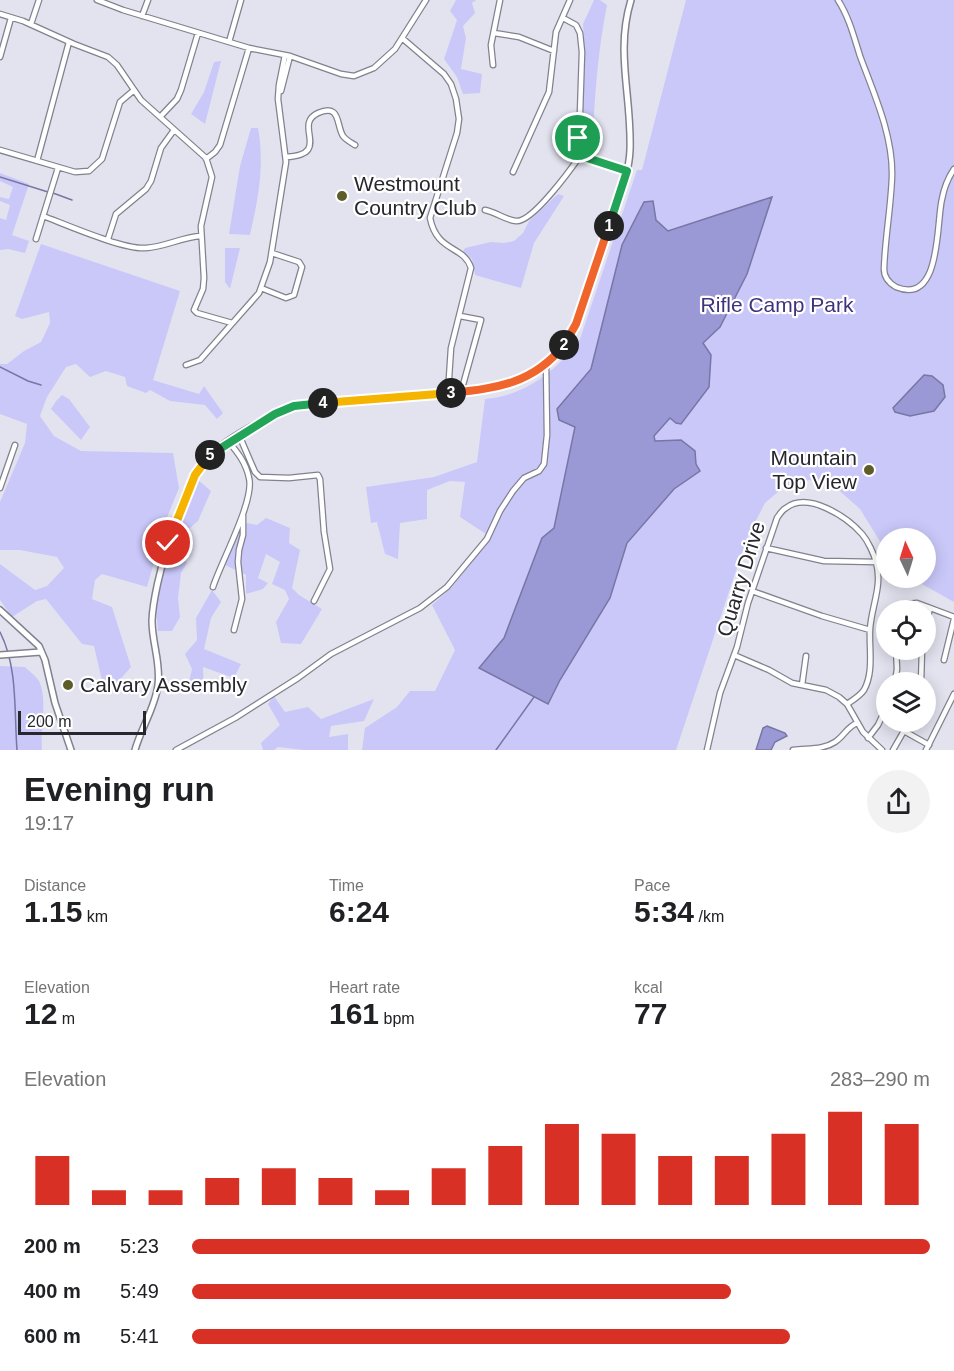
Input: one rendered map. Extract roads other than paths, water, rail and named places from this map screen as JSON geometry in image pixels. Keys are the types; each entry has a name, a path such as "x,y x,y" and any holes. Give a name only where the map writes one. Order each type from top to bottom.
{"street":[{"path":"31,24 39,0"},
{"path":"97,0 198,33 354,76 374,68 395,49 426,0"},
{"path":"142,16 148,0"},
{"path":"229,42 241,0"},
{"path":"493,65 491,45 500,0"},
{"path":"513,172 549,92 556,32 570,0"},
{"path":"135,750 158,688 158,660 152,623 164,557 195,475 205,460 239,435 294,406 460,392 511,384 528,376 563,347 576,324 627,171 630,148 623,43 626,16 631,0"},
{"path":"838,0 849,23 874,93 888,140 892,175 884,273 896,286 909,289 917,287 927,278 937,246 941,199 954,169"},
{"path":"0,14 31,24 112,59 133,91 206,159 212,177 201,236 204,278 203,289 194,310 197,313 232,323"},
{"path":"0,57 11,18"},
{"path":"563,18 576,25 581,38 580,114 576,153 627,171"},
{"path":"160,117 179,94 198,33"},
{"path":"494,33 519,37 554,51"},
{"path":"402,38 441,70 451,84 459,120 430,218 433,229 440,240 465,257 471,265 450,357 448,393"},
{"path":"37,161 69,42"},
{"path":"206,159 215,153 220,145 249,48"},
{"path":"186,365 200,360 261,288 272,253 286,157 278,99 279,85 288,56"},
{"path":"0,150 80,173 96,166 104,155 120,102 133,91"},
{"path":"286,157 302,156 306,153 310,146 310,121 313,115 325,110 335,114 342,135 355,145"},
{"path":"108,239 116,214 146,189 152,181 161,148 174,129"},
{"path":"485,210 515,221 525,219 558,188 580,156"},
{"path":"36,239 58,168"},
{"path":"43,216 128,246 147,248 182,238 201,236"},
{"path":"261,288 286,298 294,295 302,267 299,262 272,253"},
{"path":"460,316 481,320 460,392"},
{"path":"176,750 235,718 331,654 420,608 456,578 487,539 500,511 513,491 524,478 539,471 544,464 547,435 546,363"},
{"path":"239,435 255,472 260,477 289,478 313,474 318,475 321,479 324,531 330,569 314,601"},
{"path":"213,587 243,512 250,488 250,478 244,463 229,442"},
{"path":"0,488 15,446"},
{"path":"244,463 250,460"},
{"name":"Quarry Drive","path":"707,750 720,693 777,518 786,508 798,502 817,504 847,519 864,536 876,561"},
{"path":"234,630 242,599 238,562 243,535 243,512"},
{"path":"766,548 824,561 876,561"},
{"name":"Quarry Drive","path":"847,704 864,690 869,676 870,630 878,588"},
{"path":"752,591 870,630"},
{"path":"0,609 11,622 36,642 71,750"},
{"path":"936,610 954,618 944,660"},
{"path":"0,655 41,652"},
{"path":"734,655 792,683 826,690 847,704 868,738 882,750"},
{"path":"802,685 806,656"},
{"path":"905,732 927,748 954,694"},
{"path":"793,750 822,748 834,743 849,727 857,723"},
{"path":"868,738 876,728"},
{"path":"893,750 903,732"}],"waterway":[{"path":"0,177 48,192"},
{"path":"53,193 72,200"},
{"path":"0,367 41,385"},
{"path":"0,632 10,660 17,750"},
{"path":"496,750 534,697"}],"place":[{"name":"Westmount Country Club","path":"342,196"},
{"name":"Mountain Top View","path":"869,470"},
{"name":"Calvary Assembly","path":"68,685"}],"park label":[{"name":"Rifle Camp Park","path":"777,305"}]}
